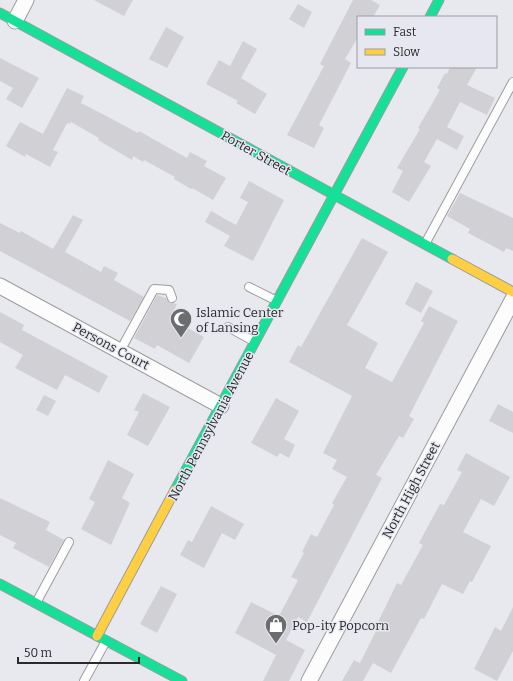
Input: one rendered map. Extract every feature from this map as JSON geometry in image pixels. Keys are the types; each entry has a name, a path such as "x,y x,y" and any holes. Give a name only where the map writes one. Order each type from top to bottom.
{"street":[{"path":"15,21 26,0"},
{"path":"431,16 439,0"},
{"name":"Porter Street","path":"0,13 513,292"},
{"name":"North Pennsylvania Avenue","path":"97,636 278,302 402,68"},
{"name":"Persons Court","path":"0,286 221,406"},
{"name":"North High Street","path":"309,681 513,299"},
{"path":"0,584 182,681"}],"lane":[{"path":"425,244 513,82"},
{"path":"249,287 278,302"},
{"path":"120,351 154,289 169,290 172,298"},
{"path":"228,327 256,342"},
{"path":"36,603 69,542"},
{"path":"84,681 106,640"}],"building":[{"path":"94,0 133,0 124,16"},
{"path":"353,0 371,0 380,5 374,16 357,16 357,39 345,59 351,63 319,125 324,128 314,148 287,135 324,66 320,64"},
{"path":"298,4 312,12 304,28 289,19"},
{"path":"166,27 184,37 167,68 149,59"},
{"path":"243,41 257,49 241,78 267,94 255,114 236,103 238,101 206,84 219,60 230,66"},
{"path":"0,58 39,78 22,108 6,99 13,88 0,81"},
{"path":"450,68 476,68 467,85 495,98 487,115 460,102 447,127 464,136 457,150 437,139 424,162 431,166 409,202 392,192 403,171 397,168 420,129 418,128 440,90 437,88 445,73 447,74"},
{"path":"67,88 84,96 81,103 138,133 139,131 187,158 190,152 207,161 204,166 226,178 213,200 192,188 191,189 174,179 175,177 144,160 143,162 133,156 132,160 98,140 99,138 71,122 70,124 67,123 53,150 58,152 50,167 26,154 25,157 6,146 20,122 43,134"},
{"path":"249,181 284,200 253,261 224,246 230,236 205,222 211,211 236,225 248,202 240,198"},
{"path":"460,193 513,218 513,251 506,248 504,252 468,233 470,229 447,216"},
{"path":"73,215 83,220 65,252 101,272 104,266 118,273 114,280 144,297 130,321 0,251 0,223 20,233 21,231 53,249"},
{"path":"362,238 388,252 347,325 378,343 365,368 392,382 424,323 421,321 429,306 458,321 409,416 414,419 403,438 399,436 376,475 382,478 307,622 298,617 286,640 305,650 289,681 263,681 276,655 235,633 251,602 279,616 298,580 291,577 304,553 302,552 311,534 317,537 334,505 332,503 347,477 332,469 337,460 323,453 352,396 289,362 298,345 301,347"},
{"path":"416,282 433,291 421,313 405,304"},
{"path":"157,295 166,298 169,302 177,304 170,318 204,337 189,363 157,345 155,349 134,338"},
{"path":"0,312 24,325 22,330 108,376 99,393 65,375 57,390 15,368 23,355 0,342"},
{"path":"143,393 170,407 148,446 127,435 139,412 134,410"},
{"path":"44,395 56,401 48,416 36,410"},
{"path":"276,398 299,411 284,439 295,445 289,458 280,453 277,457 251,443"},
{"path":"498,404 513,412 513,433 489,421"},
{"path":"466,453 510,477 494,506 481,499 463,532 491,546 472,582 470,581 463,594 442,584 424,619 421,618 391,673 373,663 363,681 342,681 354,660 360,663 378,627 376,626 397,583 401,585 423,545 419,543 427,528 440,504 444,505 462,472 457,470"},
{"path":"108,460 134,474 122,498 130,503 111,545 81,529 95,502 89,499"},
{"path":"0,498 50,522 46,530 64,540 49,567 13,548 16,543 0,535"},
{"path":"211,506 244,524 235,540 222,533 204,568 180,555 188,540 192,542"},
{"path":"161,586 177,594 157,633 140,624"},
{"path":"513,607 513,651 497,681 474,669 495,627 501,631"}],"traffic: fast":[{"path":"431,16 439,0"},
{"path":"0,13 452,259"},
{"path":"175,490 402,68"},
{"path":"0,584 182,681"}],"traffic: slow":[{"path":"452,259 513,292"},
{"path":"97,636 175,490"}],"place":[{"name":"Islamic Center of Lansing","path":"181,338"},
{"name":"Pop-ity Popcorn","path":"276,644"}]}
